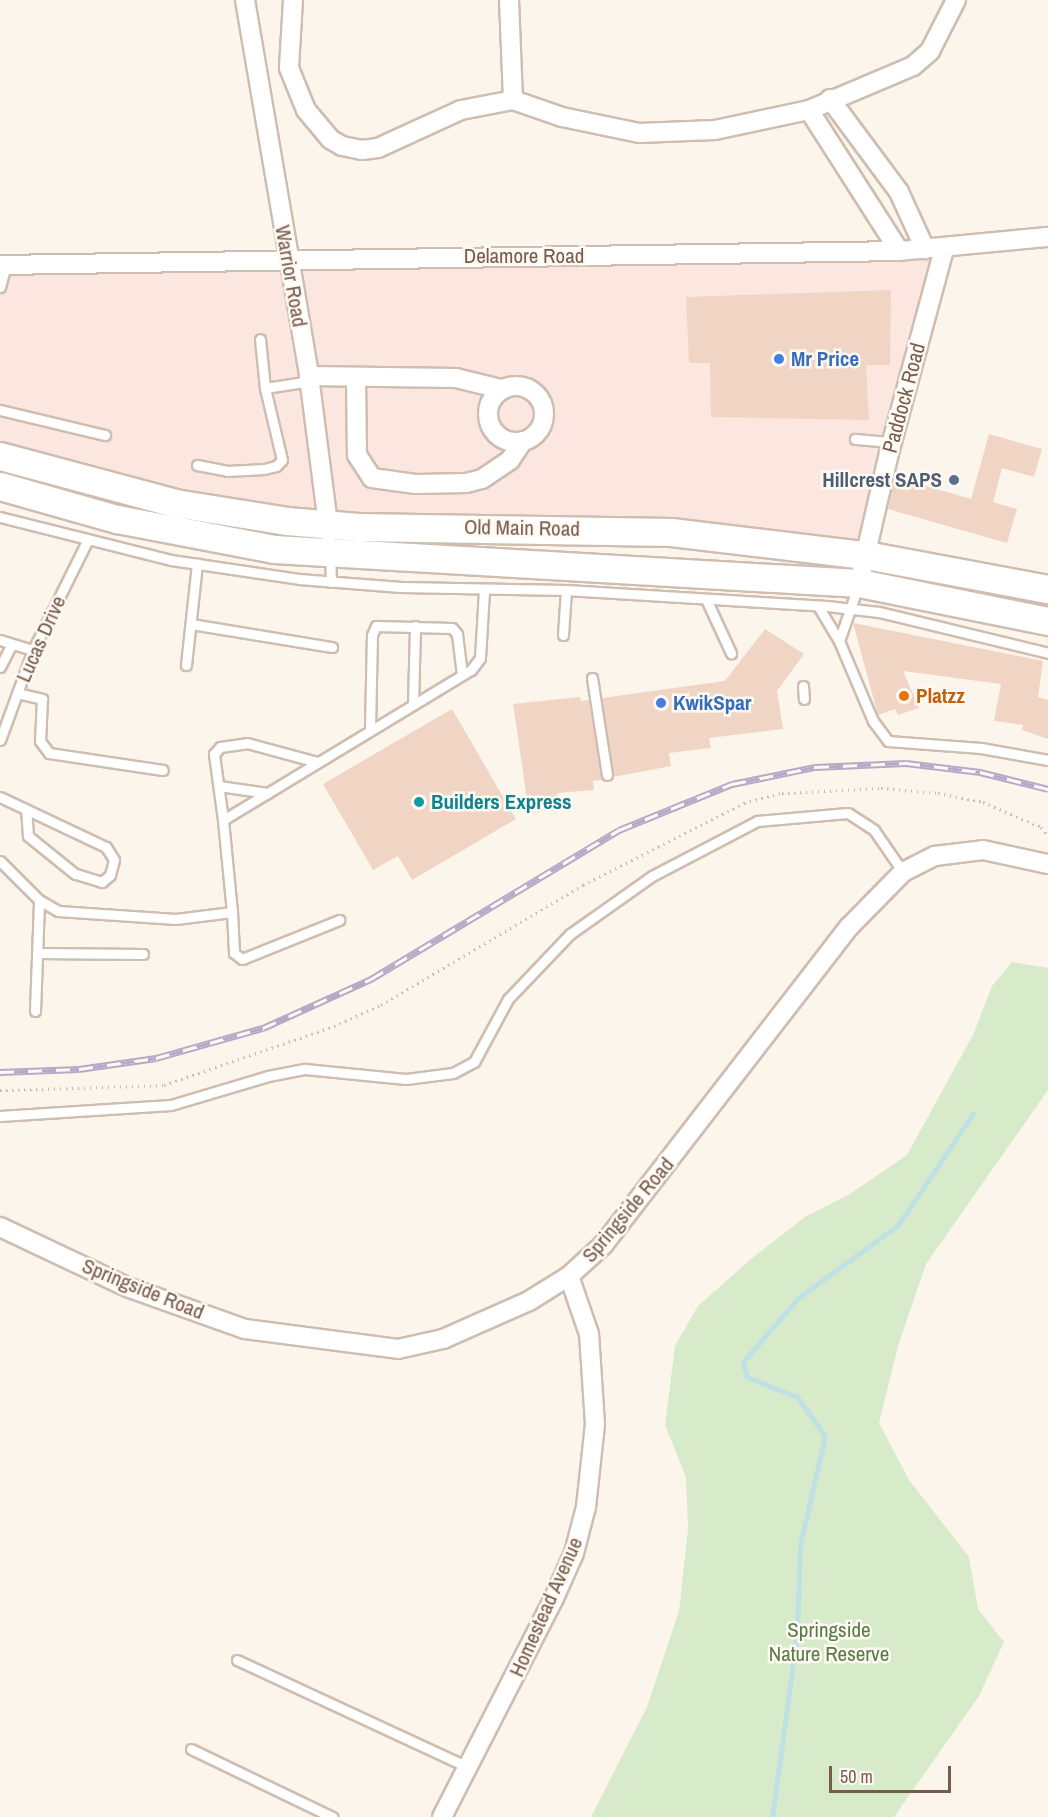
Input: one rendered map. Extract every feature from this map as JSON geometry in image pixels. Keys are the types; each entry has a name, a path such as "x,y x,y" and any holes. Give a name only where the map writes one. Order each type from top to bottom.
{"main road":[{"name":"Old Main Road","path":"0,456 175,503 329,526 671,532 865,556 1048,589"},
{"name":"Old Main Road","path":"0,486 117,519 274,549 859,583 1048,621"}],"street":[{"name":"Warrior Road","path":"245,0 310,379 329,526 330,553"},
{"path":"293,0 290,68 306,110 318,128 342,146 378,148 461,110 513,100 562,117 639,133 691,134 809,110 830,99 913,66 936,42 956,0"},
{"path":"509,0 513,100"},
{"path":"830,99 899,192 926,249"},
{"path":"809,110 899,251"},
{"name":"Delamore Road","path":"3,265 899,251 944,249 1048,237"},
{"name":"Paddock Road","path":"859,583 892,442 944,249"},
{"path":"310,379 356,376 456,378 501,389 524,387 542,403 541,426 523,441 510,460 482,479 466,483 416,484 372,478 357,455 356,376"},
{"path":"501,389 488,409 489,425 500,437 523,441"},
{"name":"Springside Road","path":"0,1227 127,1287 245,1329 398,1349 442,1339 486,1323 569,1276 632,1212 849,927 903,872 935,856 983,850 1048,864"},
{"name":"Homestead Avenue","path":"442,1817 554,1598 574,1553 586,1507 594,1413 589,1334 569,1276"}],"lane":[{"path":"0,287 3,265"},
{"path":"197,465 226,471 264,469 281,463 282,453 265,388 260,339"},
{"path":"265,388 310,379"},
{"path":"0,410 105,435"},
{"path":"855,439 892,442"},
{"path":"0,517 87,541 197,564 331,582 484,590 566,590 850,609 963,630 1048,653"},
{"name":"Lucas Drive","path":"0,740 33,650 87,541"},
{"path":"330,553 331,582"},
{"path":"186,665 197,564"},
{"path":"839,641 859,583"},
{"path":"223,820 462,675 480,658 484,590"},
{"path":"563,635 566,590"},
{"path":"706,599 731,653"},
{"path":"818,606 839,641 873,721 888,741 981,748 1048,760"},
{"path":"191,624 332,647"},
{"path":"370,729 372,629 383,625 452,628 458,634 462,675"},
{"path":"413,704 414,626"},
{"path":"0,640 33,650"},
{"path":"0,667 11,645"},
{"path":"592,678 607,775"},
{"path":"804,686 804,699"},
{"path":"17,693 42,699 40,741 49,753 163,770"},
{"path":"317,762 247,743 230,744 214,754 223,820 234,953 242,959 339,920"},
{"path":"219,786 267,793"},
{"path":"0,797 26,810 73,828 106,847 114,860 110,875 102,882 75,874 28,836 26,810"},
{"path":"0,1116 171,1105 268,1076 305,1069 406,1079 453,1073 474,1062 508,999 570,934 652,876 757,821 848,813 874,830 903,872"},
{"path":"0,861 39,900 58,911 176,919 232,912"},
{"path":"35,1011 39,900"},
{"path":"37,953 143,954"},
{"path":"237,1660 467,1767"},
{"path":"191,1749 332,1817"}],"path":[{"path":"0,1090 164,1085 334,1026 381,1005 583,885 744,803 782,793 881,788 938,793 983,802 1041,827 1048,836"}],"shaded area":[{"path":"944,249 865,556 358,527 0,456 0,265"}],"green space":[{"name":"Springside Nature Reserve","path":"1012,962 1048,968 1048,1090 926,1264 898,1346 879,1423 909,1480 969,1557 978,1609 1004,1642 979,1696 894,1817 591,1817 647,1707 679,1611 688,1529 686,1477 665,1425 675,1346 698,1306 751,1259 805,1217 850,1194 907,1155 973,1035 992,986"}],"building":[{"path":"891,290 890,365 866,365 869,420 711,417 710,363 689,363 686,297"},
{"path":"989,434 1042,449 1034,477 1002,468 993,502 1017,509 1007,543 888,509 895,477 971,499"},
{"path":"853,623 1043,661 1038,697 1048,700 1048,739 1022,730 1023,725 994,721 1001,684 903,671 919,708 898,715 895,709 878,715"},
{"path":"765,629 804,654 777,691 783,729 709,738 711,748 669,753 671,766 613,777 602,698 725,681"},
{"path":"580,697 581,701 589,700 602,780 593,781 594,790 557,793 560,807 529,813 513,704"},
{"name":"Builders Express","path":"452,709 516,819 412,880 398,856 373,870 323,784"}],"waterway":[{"path":"772,1817 797,1635 800,1545 825,1436 797,1397 747,1377 743,1362 798,1298 898,1225 973,1114"}],"railway":[{"path":"0,1072 79,1069 156,1058 263,1028 371,979 619,830 732,784 815,767 906,763 980,772 1048,789"}],"place":[{"name":"Mr Price","path":"779,359"},
{"name":"Hillcrest SAPS","path":"954,480"},
{"name":"Platzz","path":"904,696"},
{"name":"KwikSpar","path":"661,703"},
{"name":"Builders Express","path":"419,802"}]}
